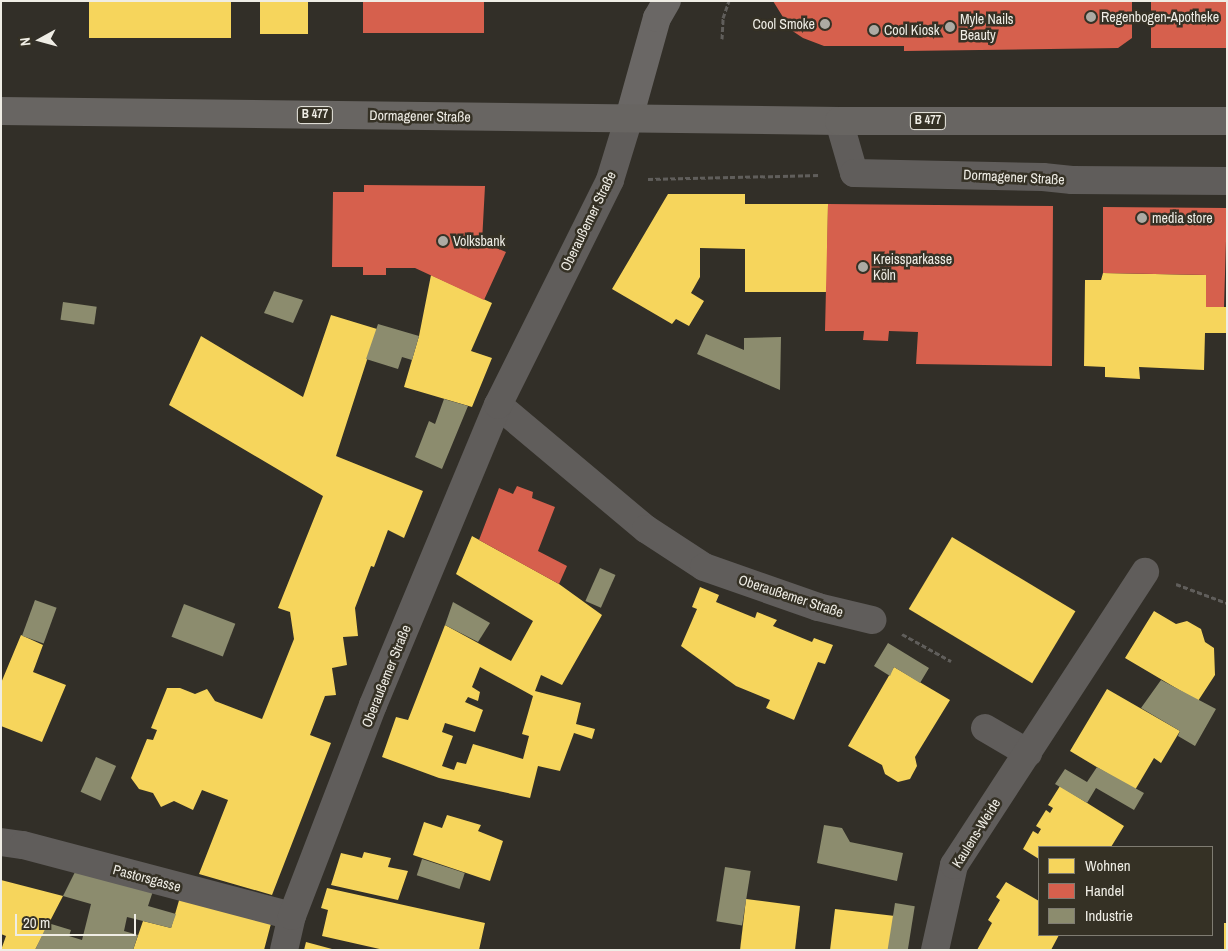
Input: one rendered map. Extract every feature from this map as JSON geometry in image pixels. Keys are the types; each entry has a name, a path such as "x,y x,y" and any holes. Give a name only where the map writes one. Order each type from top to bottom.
{"main road":[{"name":"Oberaußemer Straße","path":"629,118 657,18 667,1"},
{"name":"Dormagener Straße","path":"1,112 839,122 1227,120"}],"street":[{"name":"Oberaußemer Straße","path":"284,950 292,916 373,705 498,405 610,180 629,118"},
{"path":"839,122 854,172"},
{"name":"Dormagener Straße","path":"854,172 1043,177 1072,180 1227,181"},
{"name":"Oberaußemer Straße","path":"498,405 646,529 704,567 818,607 872,620"},
{"name":"Kaulens-Weide","path":"935,950 954,865 1146,572"},
{"path":"985,728 1028,754"},
{"name":"Pastorsgasse","path":"1,842 292,916"}],"path":[{"path":"722,39 723,18 729,1"},
{"path":"610,180 854,172"},
{"path":"1146,572 1227,603"},
{"path":"872,620 951,661"}],"building: Wohnen":[{"path":"89,1 231,1 231,38 89,38"},
{"path":"260,1 308,1 308,34 260,34"},
{"path":"668,194 745,194 745,204 828,204 827,292 745,292 745,249 700,248 700,277 691,293 704,301 689,326 676,319 672,324 612,289"},
{"path":"1103,273 1206,275 1206,307 1227,307 1227,333 1205,333 1204,370 1139,367 1140,379 1105,377 1105,367 1084,366 1085,280 1101,280"},
{"path":"431,275 492,303 471,351 492,358 472,407 404,387 419,336"},
{"path":"331,315 377,329 336,456 423,491 404,538 388,530 374,567 371,566 355,608 358,636 343,637 347,665 332,668 336,695 325,696 310,735 331,743 272,895 199,874 228,800 202,790 193,810 174,801 161,807 153,793 139,789 131,778 147,739 153,740 157,730 151,728 167,688 180,688 195,694 207,689 215,701 262,719 294,639 290,612 278,608 323,496 169,405 201,336 303,397"},
{"path":"472,536 559,584 602,615 562,685 541,675 535,691 581,703 576,724 595,729 592,739 574,733 560,771 538,766 530,798 439,778 382,757 396,717 408,720 445,625 511,661 533,621 456,574","holes":["480,667 533,696 522,734 529,736 523,759 473,744 466,764 457,762 454,770 442,766 453,736 442,732 445,723 475,732 483,710 465,702 468,697 478,701 480,692 472,687"]},
{"path":"952,537 1075,611 1032,683 909,609"},
{"path":"700,587 719,595 716,602 755,618 757,612 777,620 773,626 812,642 814,638 833,645 825,664 818,662 794,720 766,708 770,700 736,686 681,646 697,609 692,607"},
{"path":"1154,611 1176,624 1187,621 1201,629 1205,642 1214,648 1215,675 1198,701 1125,658"},
{"path":"21,635 43,645 33,672 66,685 42,742 1,726 1,683"},
{"path":"894,667 950,700 915,757 917,766 910,779 898,782 885,774 882,765 848,746"},
{"path":"1107,689 1180,731 1161,763 1154,758 1135,790 1070,751"},
{"path":"1060,786 1124,826 1112,846 1038,846 1038,858 1023,849 1033,831 1038,834 1041,829 1036,826 1046,810 1050,813 1053,808 1048,805"},
{"path":"447,815 481,825 478,831 503,841 490,881 413,855 424,822 442,828"},
{"path":"364,852 391,858 388,867 408,871 398,900 331,885 341,853 362,858"},
{"path":"1,880 63,896 35,950 1,950 6,936 1,934"},
{"path":"1006,882 1038,900 1038,936 1058,936 1051,950 977,950 992,923 988,920 1000,900 996,897"},
{"path":"327,888 485,923 479,950 384,950 322,936 328,910 321,908"},
{"path":"180,897 272,920 264,950 133,950 143,921 171,928"},
{"path":"746,899 800,906 795,950 740,950"},
{"path":"835,909 895,916 891,950 830,950"},
{"path":"1224,923 1227,923 1227,950 1224,950"},
{"path":"306,942 332,949 332,950 304,950"}],"building: Handel":[{"path":"363,1 484,1 484,33 363,33"},
{"path":"773,1 1132,1 1132,38 1118,48 904,51 904,46 824,46 803,38 791,30"},
{"path":"1151,1 1227,1 1227,48 1151,48"},
{"path":"364,185 485,186 482,242 506,252 484,300 415,268 386,268 386,275 363,275 363,267 332,267 333,192 364,192"},
{"path":"828,204 1053,206 1052,366 916,364 918,332 889,331 888,341 863,340 864,331 825,331"},
{"path":"1103,207 1227,208 1224,307 1206,307 1206,275 1103,273"},
{"path":"517,486 533,492 532,498 555,507 538,551 567,566 559,584 479,540 499,488 513,494"}],"building: Industrie":[{"path":"274,291 303,300 293,323 264,313"},
{"path":"63,302 97,307 94,325 60,320"},
{"path":"378,324 419,336 412,360 402,357 398,369 366,359"},
{"path":"706,334 744,350 744,338 781,337 780,390 697,354"},
{"path":"444,399 468,406 442,469 415,457 429,421 435,424"},
{"path":"600,568 616,575 601,608 585,601"},
{"path":"35,600 57,608 44,644 22,636"},
{"path":"453,602 490,623 478,642 445,625"},
{"path":"184,604 235,624 223,656 171,637"},
{"path":"888,643 929,668 920,683 894,667 890,676 874,666"},
{"path":"1161,680 1216,709 1195,746 1178,736 1180,731 1141,708"},
{"path":"96,757 116,766 101,801 81,792"},
{"path":"1097,767 1144,793 1134,810 1096,788 1087,803 1055,784 1065,769 1087,782"},
{"path":"824,825 842,828 850,842 903,853 897,881 817,863"},
{"path":"422,859 465,873 460,889 417,875"},
{"path":"725,867 751,871 742,925 716,921"},
{"path":"75,872 153,891 148,906 176,914 171,928 127,917 124,931 138,935 133,950 35,950 48,923 71,930 69,936 82,940 91,904 63,896"},
{"path":"895,903 915,906 908,950 888,949"}],"place":[{"name":"Regenbogen-Apotheke","path":"1091,17"},
{"name":"Cool Smoke","path":"825,24"},
{"name":"Myle Nails Beauty","path":"950,27"},
{"name":"Cool Kiosk","path":"874,30"},
{"name":"media store","path":"1142,218"},
{"name":"Volksbank","path":"443,241"},
{"name":"Kreissparkasse Köln","path":"863,267"}]}
